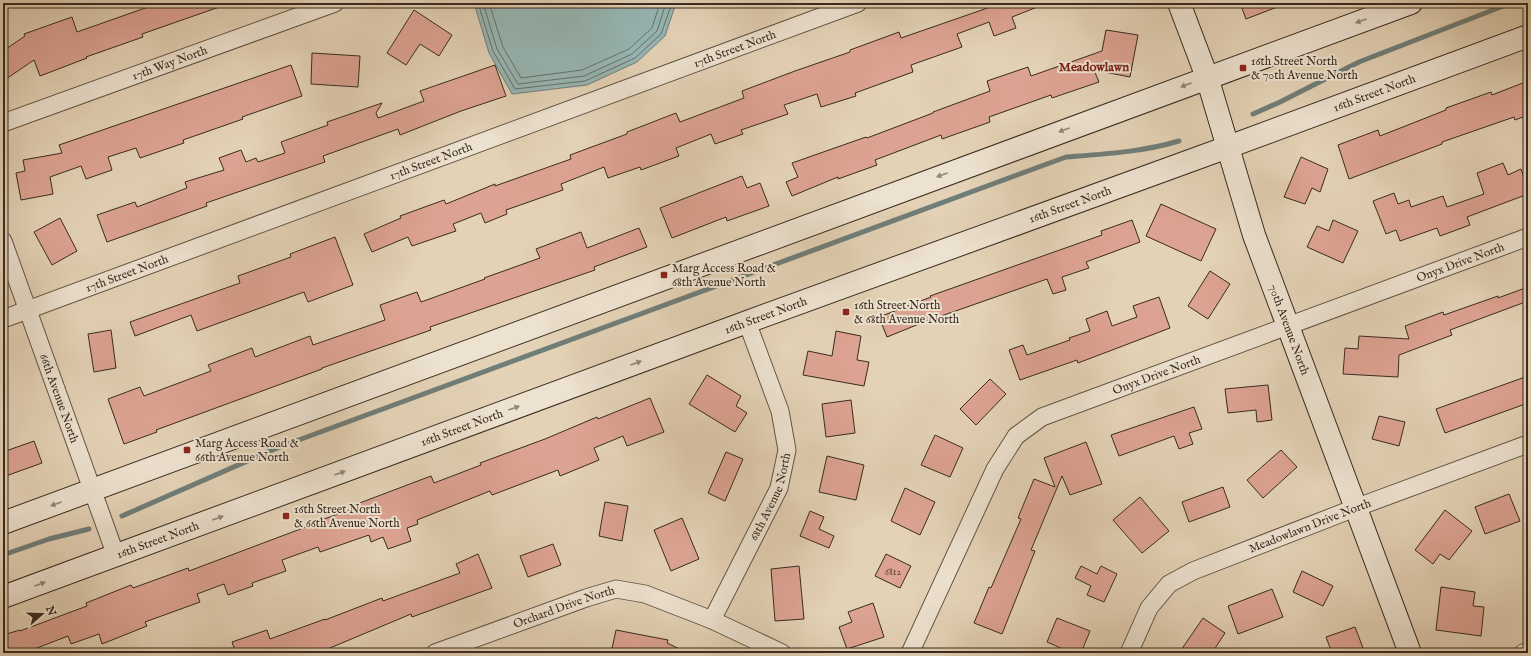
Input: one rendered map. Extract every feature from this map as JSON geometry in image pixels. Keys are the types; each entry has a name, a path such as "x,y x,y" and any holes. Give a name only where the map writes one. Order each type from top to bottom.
{"street":[{"name":"17th Way North","path":"3,123 335,3"},
{"name":"17th Street North","path":"3,319 858,3"},
{"name":"70th Avenue North","path":"1179,3 1207,77 1254,235 1410,653"},
{"path":"3,523 1207,77 1411,3"},
{"name":"16th Street North","path":"3,597 747,322 1528,36"},
{"name":"Onyx Drive North","path":"910,653 995,469 1016,436 1042,417 1528,237"},
{"name":"66th Avenue North","path":"3,241 116,556"},
{"name":"68th Avenue North","path":"712,620 779,488 787,450 780,411 747,322"},
{"name":"Meadowlawn Drive North","path":"1129,653 1149,608 1169,584 1193,571 1355,508 1528,444"},
{"name":"Orchard Drive North","path":"435,653 586,598 616,589 645,594 712,620 782,653"},
{"path":"1522,653 1528,651"}],"water":[{"path":"474,3 676,3 665,36 637,62 587,85 512,94 489,53"}],"building":[{"path":"150,3 225,3 225,5 142,34 143,37 86,57 87,58 40,76 34,60 3,81 3,51 25,36 24,34 72,17 77,32 151,6"},
{"path":"1002,3 1045,4 1012,17 1016,28 994,36 989,22 957,34 962,47 911,65 913,72 855,93 856,96 821,107 817,94 784,105 788,114 741,130 743,134 715,144 711,134 676,148 679,156 641,170 640,167 608,178 604,167 561,184 563,190 506,210 507,214 485,223 481,213 453,224 456,231 412,246 408,237 372,252 364,234 401,218 400,216 444,200 446,204 495,184 495,186 571,159 570,155 627,134 627,132 676,113 680,122 744,98 742,91 850,52 850,50 899,32 901,38"},
{"path":"1240,3 1284,3 1285,4 1246,19"},
{"path":"414,10 452,35 439,56 420,44 406,65 387,53"},
{"path":"1106,30 1138,35 1130,77 1094,70 1099,82 1052,98 1051,95 989,117 990,122 942,139 941,135 875,160 877,165 838,179 838,177 792,196 786,182 798,177 792,163 866,137 867,138 990,91 987,81 1028,67 1031,76 1102,51"},
{"path":"312,53 360,56 358,87 311,84"},
{"path":"291,65 302,96 242,117 243,119 183,140 184,143 140,158 136,148 108,157 112,170 86,179 81,166 50,177 53,194 21,200 16,173 25,171 23,160 62,153 59,145"},
{"path":"495,65 506,96 461,111 400,135 398,129 323,156 325,162 206,203 207,206 107,242 97,215 135,202 137,207 187,188 185,182 224,170 219,158 241,150 246,162 256,158 258,162 285,153 281,142 328,125 327,122 382,103 376,113 378,118 424,101 420,91"},
{"path":"1528,81 1528,115 1515,120 1514,117 1442,142 1442,144 1349,179 1338,145 1378,130 1380,136 1446,110 1446,108 1491,92 1492,95"},
{"path":"1301,157 1328,169 1320,192 1312,188 1305,204 1284,197"},
{"path":"1503,163 1508,175 1521,169 1528,188 1528,194 1467,217 1470,225 1440,236 1437,228 1400,241 1396,230 1386,234 1373,201 1394,193 1398,204 1409,200 1411,207 1443,196 1447,207 1484,194 1477,173"},
{"path":"742,176 747,188 760,183 769,206 727,221 726,217 672,238 660,208"},
{"path":"1161,204 1216,229 1201,261 1146,236"},
{"path":"60,218 77,251 52,265 34,232"},
{"path":"1132,220 1140,242 1086,262 1089,268 1062,277 1066,290 1053,294 1047,279 924,322 887,337 879,317 931,297 930,296 1102,235 1101,231"},
{"path":"1333,220 1358,231 1343,263 1307,247 1317,226 1329,231"},
{"path":"639,228 647,247 594,267 595,270 430,327 431,330 322,368 156,430 157,432 124,444 108,399 140,387 144,396 211,371 208,365 252,348 255,357 310,336 313,345 385,320 380,305 417,292 421,302 485,279 484,278 540,258 536,249 581,232 587,248"},
{"path":"335,237 353,285 308,302 304,292 197,331 191,315 135,336 130,322 240,283 238,276 291,257 290,254"},
{"path":"1210,271 1230,284 1208,319 1188,306"},
{"path":"1528,287 1528,301 1450,330 1452,335 1399,355 1398,377 1343,374 1345,348 1358,349 1359,336 1409,339 1405,326 1443,312 1444,315"},
{"path":"1159,297 1170,328 1078,363 1077,360 1020,380 1009,350 1023,345 1027,355 1070,340 1069,338 1090,331 1086,319 1107,311 1112,326 1137,317 1133,306"},
{"path":"111,330 116,368 94,372 88,334"},
{"path":"836,331 861,336 857,360 869,362 864,386 803,375 808,351 832,356"},
{"path":"707,375 741,396 736,406 747,413 735,432 689,404"},
{"path":"1528,376 1528,403 1445,433 1436,409"},
{"path":"990,379 1006,394 976,425 960,409"},
{"path":"1268,385 1272,420 1257,422 1256,410 1228,413 1225,389"},
{"path":"650,398 664,432 627,446 623,436 594,448 599,460 560,476 558,470 492,495 490,491 417,520 418,524 407,528 411,541 388,549 383,537 371,542 369,535 320,552 318,547 282,560 286,571 252,583 253,586 228,595 224,584 197,594 200,602 145,622 147,626 102,644 99,634 71,644 68,636 24,653 3,653 3,635 20,631 87,606 86,603 131,585 133,588 188,568 189,571 358,507 357,504 431,476 434,483 481,465 480,463"},
{"path":"851,400 855,433 826,437 822,404"},
{"path":"1194,407 1202,429 1189,433 1193,444 1179,449 1174,436 1119,456 1111,435"},
{"path":"1379,416 1405,422 1399,446 1372,439"},
{"path":"935,435 963,448 950,477 921,465"},
{"path":"34,441 42,463 3,477 3,452"},
{"path":"1086,442 1102,484 1070,495 1062,476 1031,550 1035,551 1002,634 974,623 1021,519 1018,518 1034,479 1055,487 1044,458"},
{"path":"1281,450 1297,467 1263,498 1247,480"},
{"path":"726,452 743,459 725,501 708,493"},
{"path":"827,456 864,465 856,500 819,492"},
{"path":"1223,487 1230,507 1189,522 1182,502"},
{"path":"905,488 935,502 920,535 891,521"},
{"path":"1509,494 1520,521 1485,534 1475,507"},
{"path":"1140,497 1169,531 1142,553 1113,520"},
{"path":"605,502 628,506 622,541 599,536"},
{"path":"1445,510 1472,531 1449,560 1440,554 1433,564 1415,550"},
{"path":"810,511 824,517 819,529 834,536 829,548 800,536"},
{"path":"682,518 699,559 671,571 654,530"},
{"path":"553,544 561,565 528,577 520,556"},
{"path":"478,554 492,588 412,617 411,614 318,653 236,653 232,642 267,630 270,639 382,598 383,601 460,573 456,564"},
{"path":"886,554 911,566 900,588 875,576"},
{"path":"799,566 804,619 775,621 771,569"},
{"path":"1081,566 1097,574 1101,566 1117,574 1104,602 1087,595 1091,586 1075,578"},
{"path":"1302,571 1333,586 1323,606 1293,592"},
{"path":"1441,587 1475,592 1473,606 1484,607 1481,636 1436,630"},
{"path":"1272,589 1283,617 1238,634 1228,606"},
{"path":"873,603 884,637 847,649 839,627 852,622 848,612"},
{"path":"1057,618 1090,631 1081,653 1072,653 1047,642"},
{"path":"1203,618 1225,633 1212,653 1179,653"},
{"path":"1355,627 1365,653 1332,653 1326,637"},
{"path":"616,630 668,640 667,643 688,653 611,653"}],"waterway":[{"path":"1253,114 1359,62 1511,3"},
{"path":"122,516 277,448 1066,157 1109,154 1151,148 1179,141"},
{"path":"3,555 49,539 89,529"}],"place":[{"name":"16th Street North & 70th Avenue North","path":"1243,68"},
{"name":"Marg Access Road & 68th Avenue North","path":"664,275"},
{"name":"16th Street North & 68th Avenue North","path":"846,312"},
{"name":"Marg Access Road & 66th Avenue North","path":"187,450"},
{"name":"16th Street North & 66th Avenue North","path":"286,516"}],"district":[{"name":"Meadowlawn","path":"1094,66"}]}
